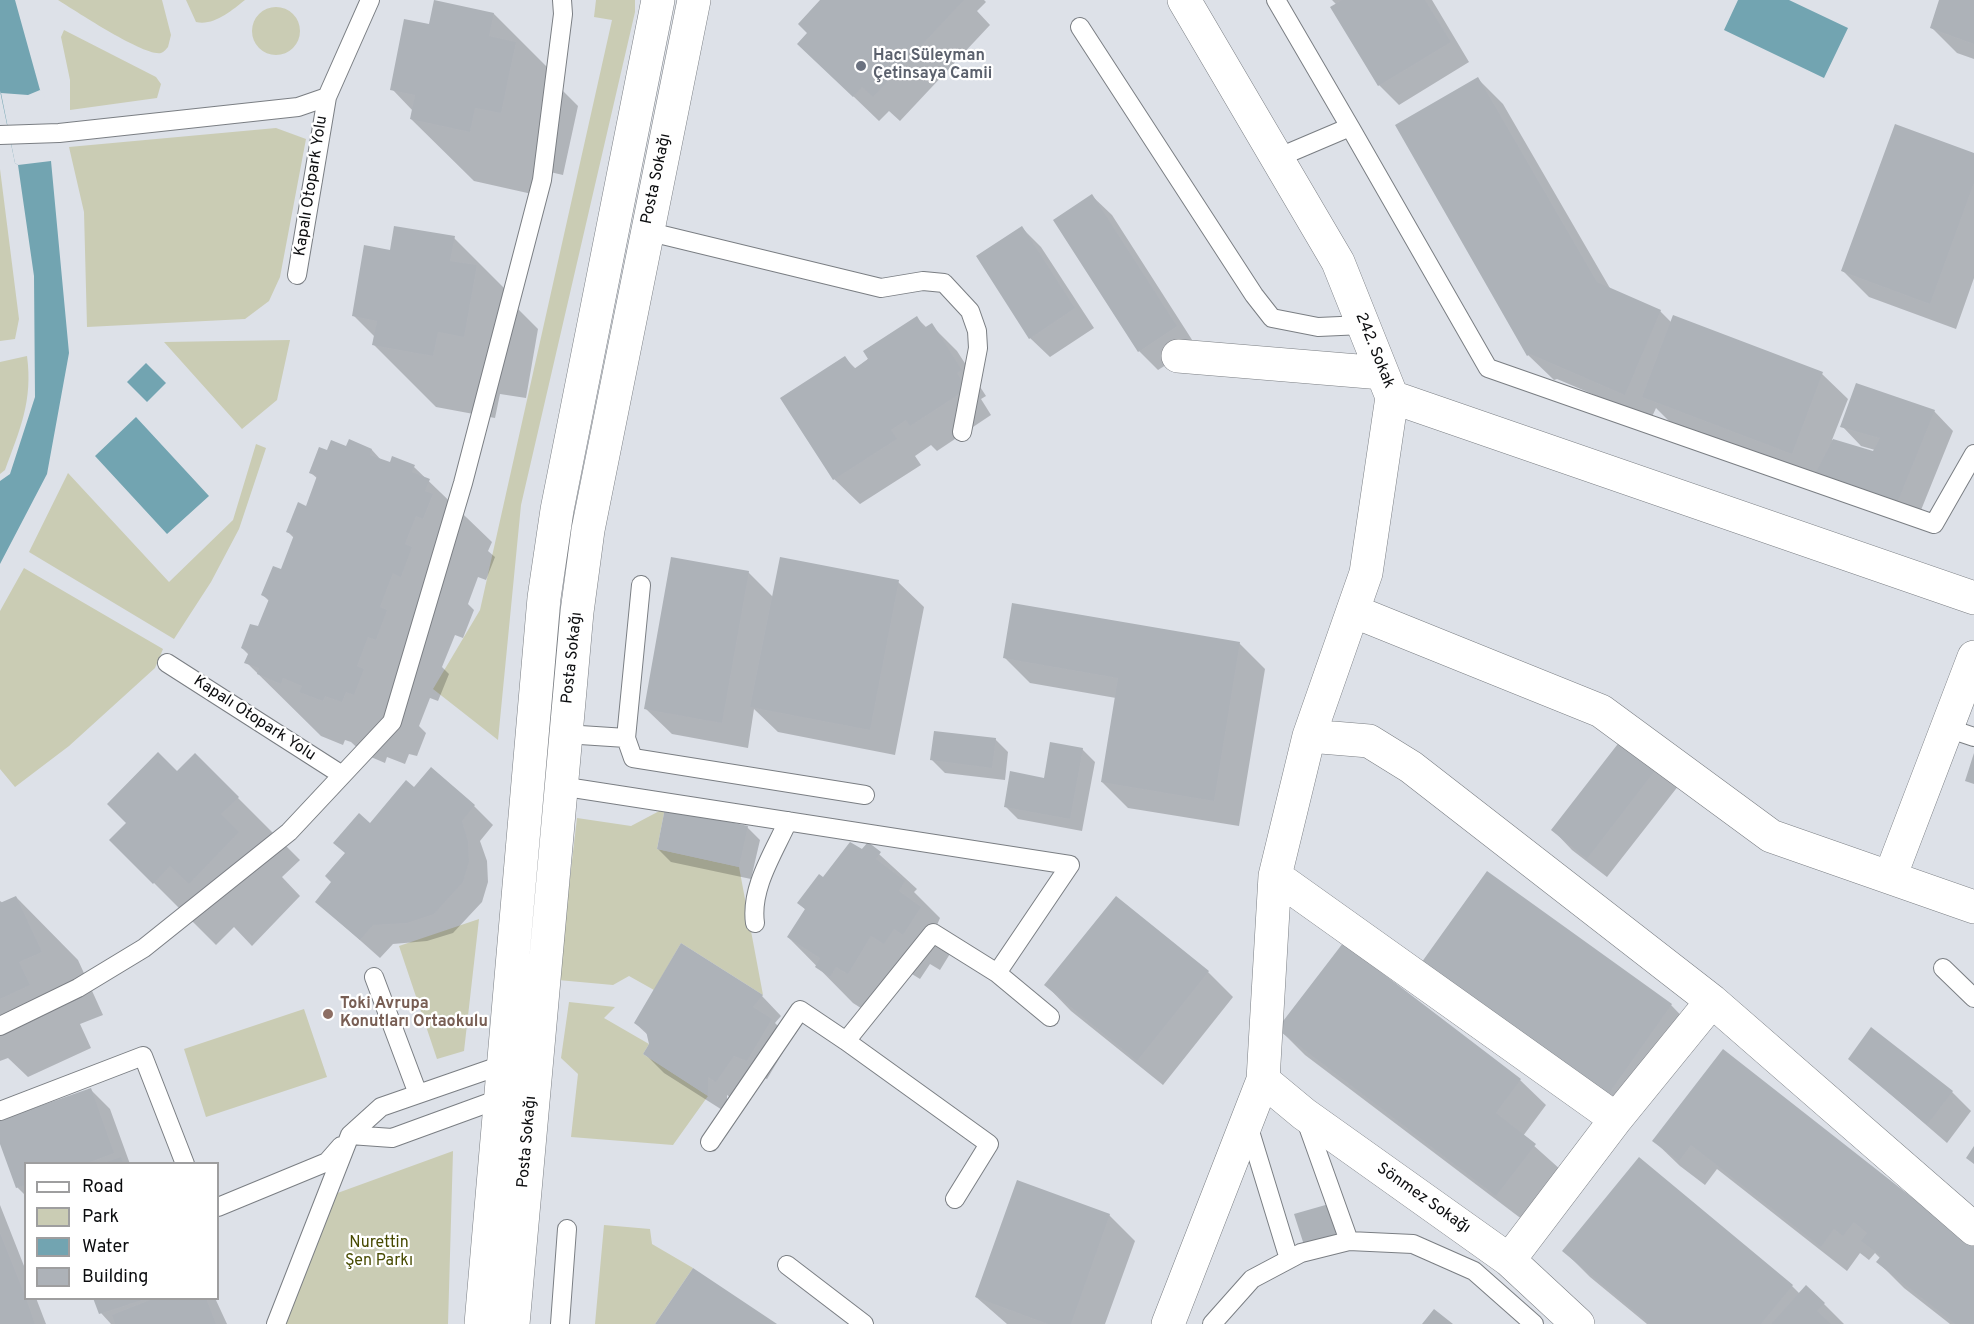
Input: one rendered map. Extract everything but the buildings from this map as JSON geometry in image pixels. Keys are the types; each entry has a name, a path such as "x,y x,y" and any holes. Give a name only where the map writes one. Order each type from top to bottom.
{"street":[{"name":"Posta Sokağı","path":"481,1324 544,598 555,521 658,0"},
{"name":"Posta Sokağı","path":"513,1324 560,786 588,530 694,0"},
{"name":"242. Sokak","path":"1168,1324 1263,1080 1275,876 1309,736 1366,573 1387,385 1338,262 1184,0"},
{"path":"1178,357 1387,385 1974,598"},
{"path":"1353,611 1601,711 1771,836 1974,907"},
{"path":"1890,878 1960,733 1974,657"},
{"path":"1309,736 1369,741 1411,767 1713,1001 1974,1229"},
{"path":"1275,876 1616,1119"},
{"path":"1509,1260 1616,1119 1713,1001"},
{"name":"Sönmez Sokağı","path":"1263,1080 1304,1114 1509,1260 1578,1324"}],"lane":[{"name":"Kapalı Otopark Yolu","path":"297,276 327,97 370,0"},
{"path":"0,1026 78,988 144,948 289,832 392,722 463,483 542,180 563,14 562,0"},
{"path":"1276,0 1488,368 1934,524 1974,454"},
{"path":"1080,27 1254,295 1272,318 1318,327 1363,325"},
{"path":"0,135 57,133 298,107 327,97"},
{"path":"1277,158 1350,127"},
{"path":"646,231 880,288 923,280 944,283 970,311 977,331 978,348 962,432"},
{"path":"641,585 626,738 633,758 866,795"},
{"name":"Kapalı Otopark Yolu","path":"167,663 342,775"},
{"path":"565,734 626,738"},
{"path":"560,786 1070,865 997,973"},
{"path":"755,923 753,913 759,886 789,821"},
{"path":"846,1041 933,933 997,973 1050,1017"},
{"path":"1943,968 1974,998"},
{"path":"374,977 418,1094"},
{"path":"710,1142 800,1010 989,1144 955,1199"},
{"path":"0,1111 143,1056 184,1162"},
{"path":"219,1207 327,1162 350,1136 381,1107 502,1065"},
{"path":"350,1136 392,1138 499,1099"},
{"path":"1304,1114 1349,1241"},
{"path":"1248,1123 1289,1259"},
{"path":"276,1324 350,1136"},
{"path":"560,1324 567,1229"},
{"path":"1212,1324 1252,1279 1301,1253 1349,1241 1413,1244 1464,1266 1474,1271 1534,1324"},
{"path":"787,1265 864,1324"}],"green space":[{"path":"58,0 162,0 171,35 168,47 161,53 140,48 109,32"},
{"path":"186,0 245,0 222,17 203,23 196,22"},
{"path":"596,0 635,0 635,12 521,505 498,740 433,689 480,610 612,20 594,17"},
{"path":"276,7 293,14 300,31 293,48 276,55 259,48 252,31 259,14"},
{"path":"64,30 156,77 161,84 157,98 70,110 70,80 61,37"},
{"path":"276,128 306,139 280,277 269,301 245,319 87,327 84,212 69,147"},
{"path":"0,169 19,319 15,339 0,341"},
{"path":"290,340 277,400 242,429 164,342"},
{"path":"27,356 27,401 16,441 5,470 0,474 0,362"},
{"path":"256,444 266,448 239,529 211,582 174,639 29,552 68,473 169,582 233,520"},
{"path":"24,568 163,649 155,668 69,746 15,787 0,769 0,611"},
{"path":"665,808 657,849 739,867 763,995 681,943 654,990 629,976 613,985 558,980 577,818 631,826"},
{"path":"479,919 464,1051 437,1059 399,946"},
{"path":"569,1002 615,1007 604,1018 649,1044 643,1054 708,1096 673,1145 571,1137 578,1074 561,1058"},
{"path":"304,1009 327,1077 206,1117 184,1049"},
{"name":"Nurettin Şen Parkı","path":"453,1151 448,1324 285,1324 321,1199"},
{"path":"604,1225 650,1229 652,1244 693,1268 655,1324 595,1324"}],"water":[{"path":"0,0 15,0 40,90 51,161 69,353 47,474 0,564 0,481 10,474 35,397 34,276 18,165 15,163 0,91"},
{"path":"1738,0 1789,0 1848,28 1824,78 1724,30"},
{"path":"146,363 166,383 147,402 127,382"},
{"path":"136,417 209,496 167,534 95,456"}],"pier":[{"path":"40,90 44,95 53,155 51,161 18,165 15,163 1,93 28,95"}],"place":[{"name":"Hacı Süleyman Çetinsaya Camii","path":"861,66"},
{"name":"Toki Avrupa Konutları Ortaokulu","path":"328,1014"}]}
